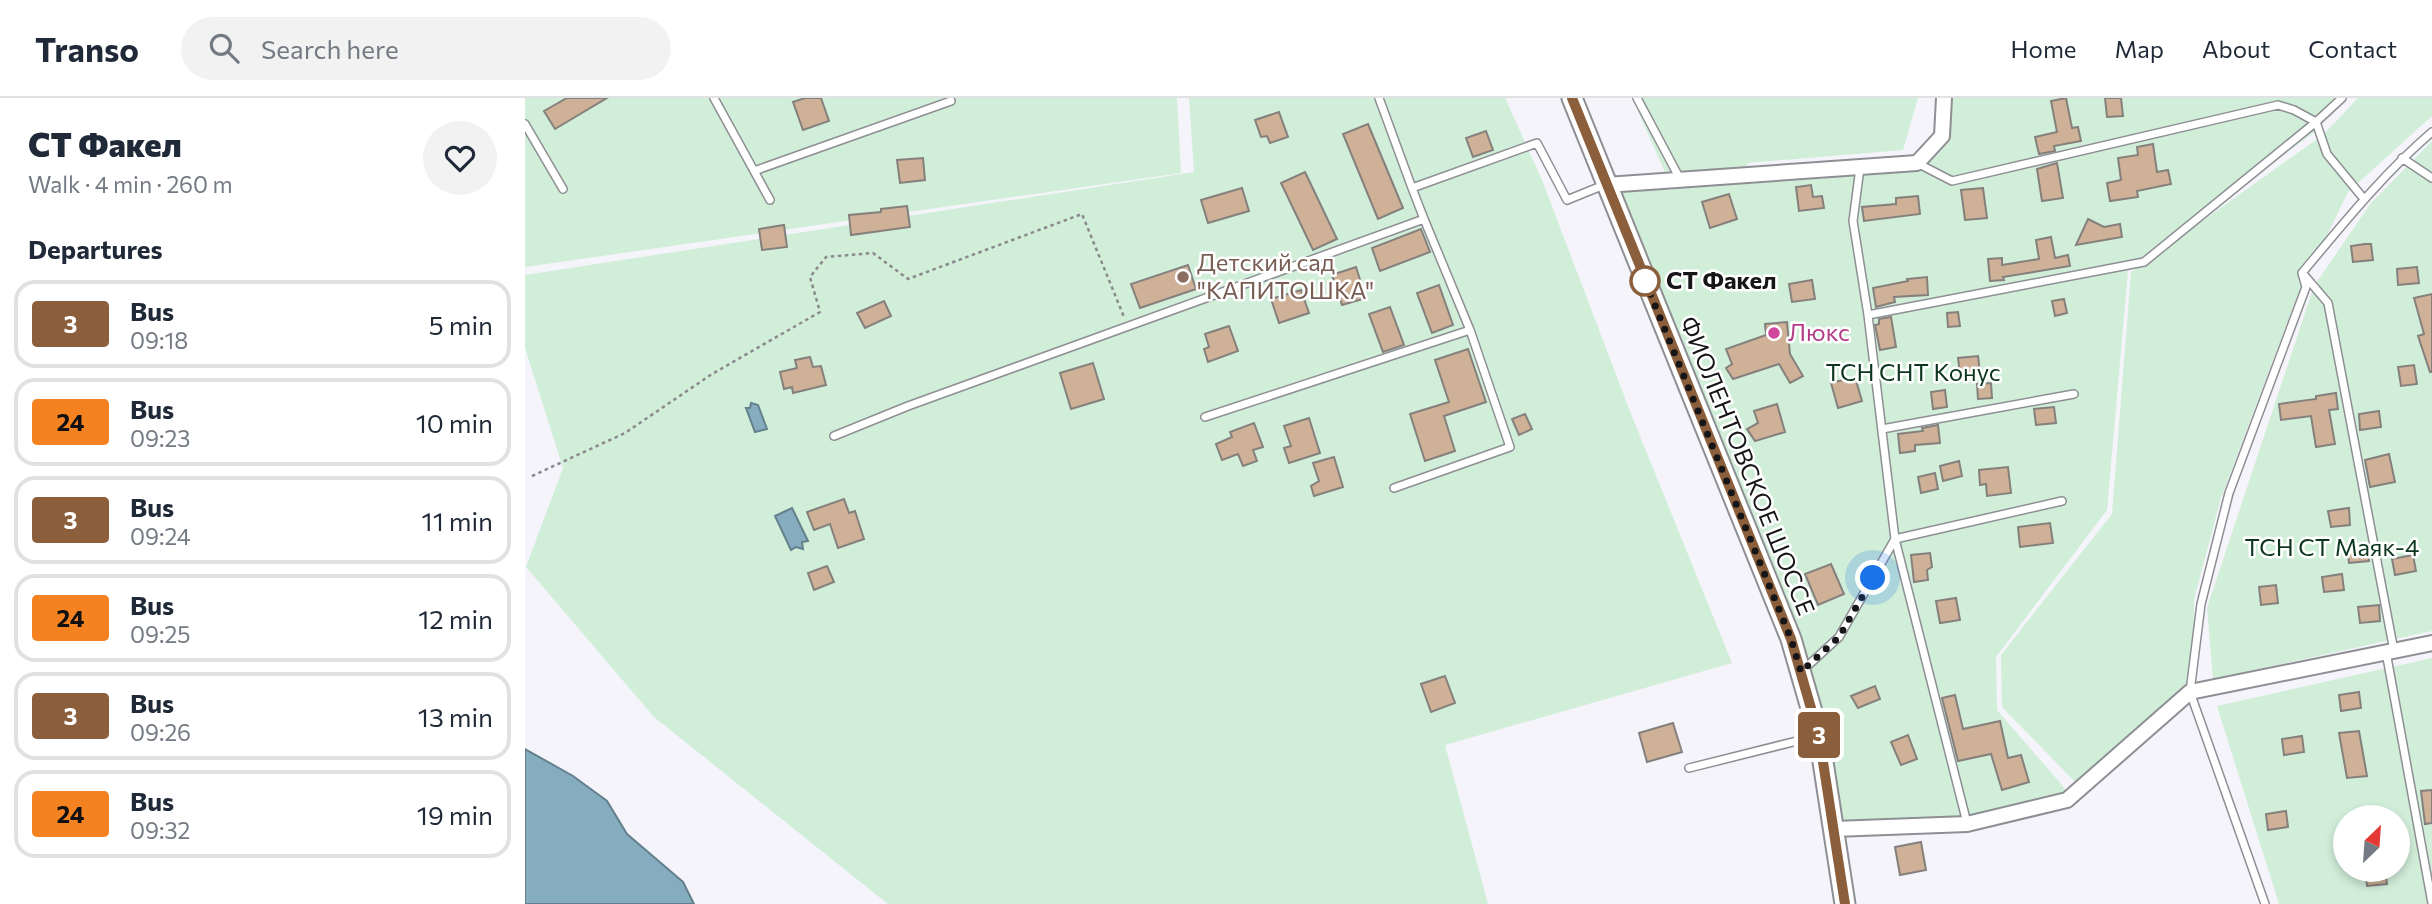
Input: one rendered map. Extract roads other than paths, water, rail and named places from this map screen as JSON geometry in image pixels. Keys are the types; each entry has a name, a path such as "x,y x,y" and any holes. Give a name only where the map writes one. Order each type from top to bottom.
{"main road":[{"name":"ФИОЛЕНТОВСКОЕ ШОССЕ","path":"1572,98 1791,639 1819,736 1845,904"}],"street":[{"path":"1606,185 1917,163 1942,136 1944,98"},
{"path":"1834,829 1967,824 2067,800 2190,692 2432,643"}],"lane":[{"path":"714,98 770,200"},
{"path":"754,171 950,99 960,98"},
{"path":"1379,98 1424,219 1470,330 1510,447 1394,488"},
{"path":"1637,98 1680,179"},
{"path":"1868,316 2144,262 2342,98"},
{"path":"1917,163 1952,181 2278,105 2316,122 2327,154 2364,199"},
{"path":"525,124 563,189"},
{"path":"2302,273 2364,199 2402,158 2432,132"},
{"path":"1412,188 1537,144 1567,201 1606,185"},
{"path":"2402,158 2432,178"},
{"path":"1860,167 1853,221 1868,316 1895,539 1967,824"},
{"path":"834,436 1424,219"},
{"path":"2302,273 2328,303 2432,903"},
{"path":"2265,904 2190,692 2201,604 2228,493 2307,287 2302,273"},
{"path":"1205,417 1470,330"},
{"path":"1882,429 2074,394"},
{"path":"1801,672 1839,637 1895,539 2062,501"},
{"path":"1689,768 1819,736"}],"water":[{"path":"751,403 758,405 767,429 755,432 746,408 750,408"},
{"path":"792,508 808,541 802,542 803,549 796,547 791,550 775,516"},
{"path":"525,749 573,776 607,801 627,834 683,882 694,904 525,904"}],"place":[{"name":"Детский сад \"КАПИТОШКА\"","path":"1183,277"},
{"name":"СТ Факел","path":"1645,281"},
{"name":"Люкс","path":"1774,333"}],"park label":[{"name":"ТСН СНТ Конус","path":"1913,373"},
{"name":"ТСН СТ Маяк-4","path":"2332,548"}]}
